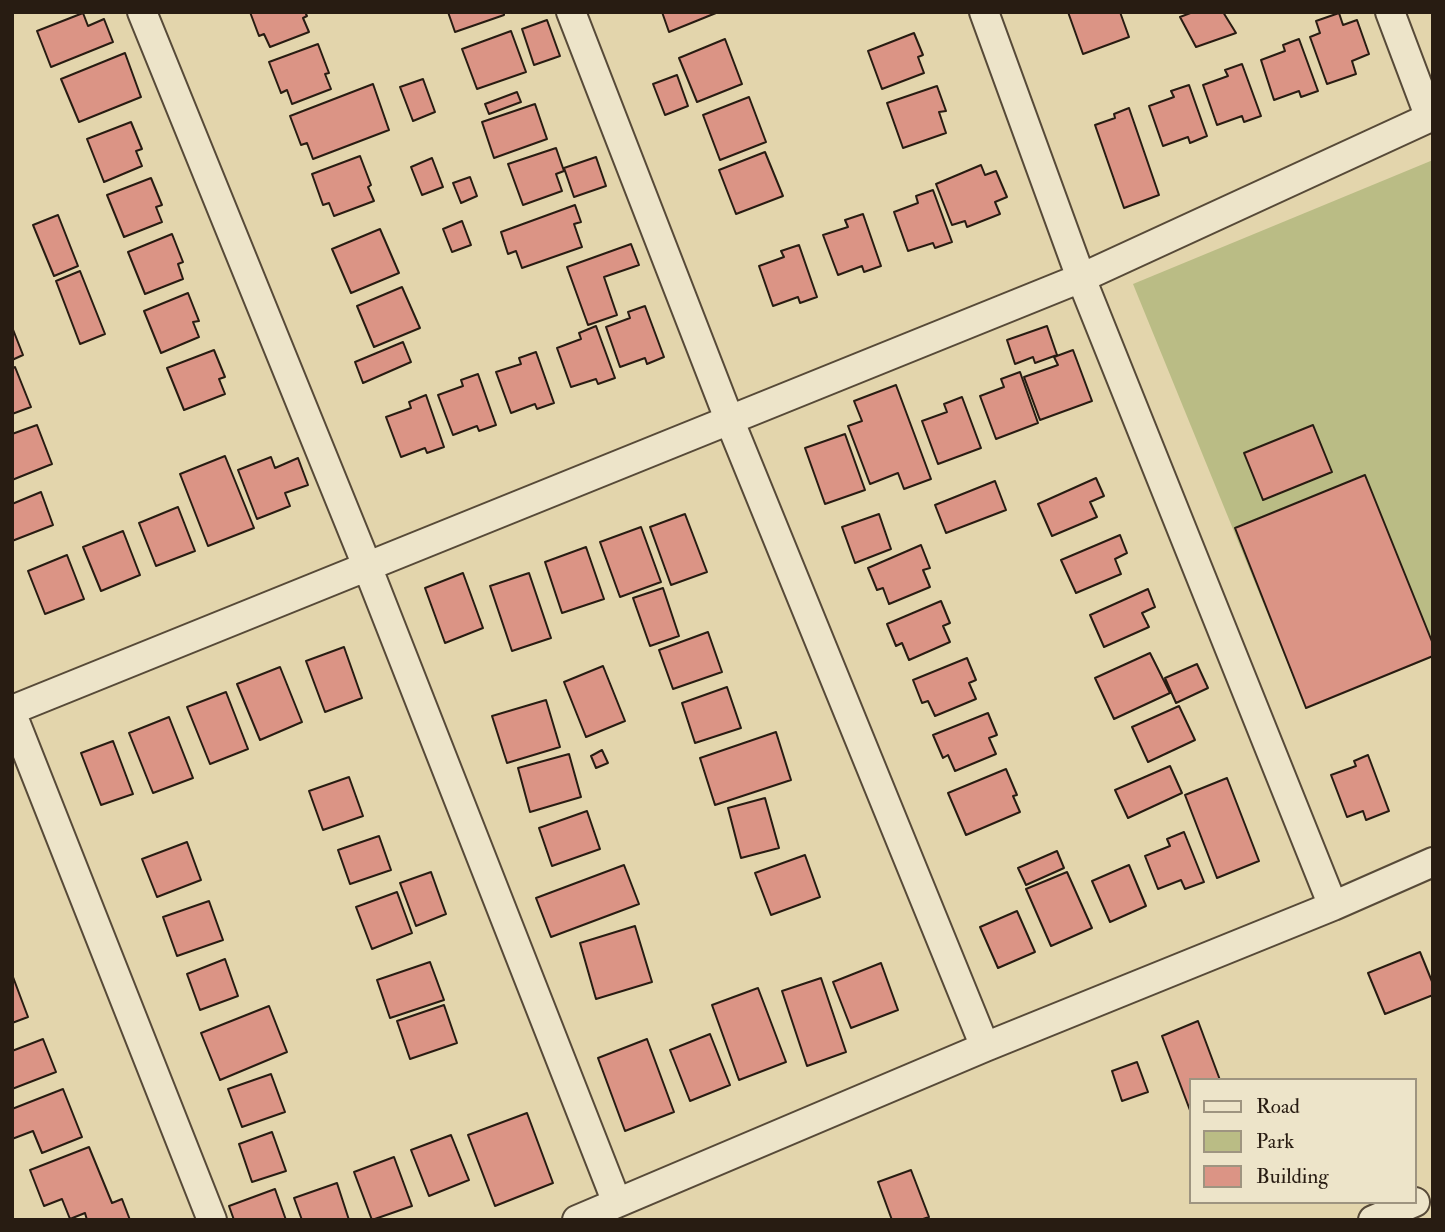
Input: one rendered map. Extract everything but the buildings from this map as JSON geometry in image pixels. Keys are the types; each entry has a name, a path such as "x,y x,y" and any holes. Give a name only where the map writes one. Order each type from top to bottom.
{"street":[{"path":"142,12 367,566 617,1203"},
{"path":"570,12 729,419 985,1047"},
{"path":"984,12 1081,278 1333,906"},
{"path":"212,1220 12,712 1081,278 1431,117 1390,12"},
{"path":"577,1220 985,1047 1333,906 1433,862"},
{"path":"1373,1220 1410,1204"}],"green space":[{"path":"1433,160 1433,657 1306,708 1133,284"}]}
